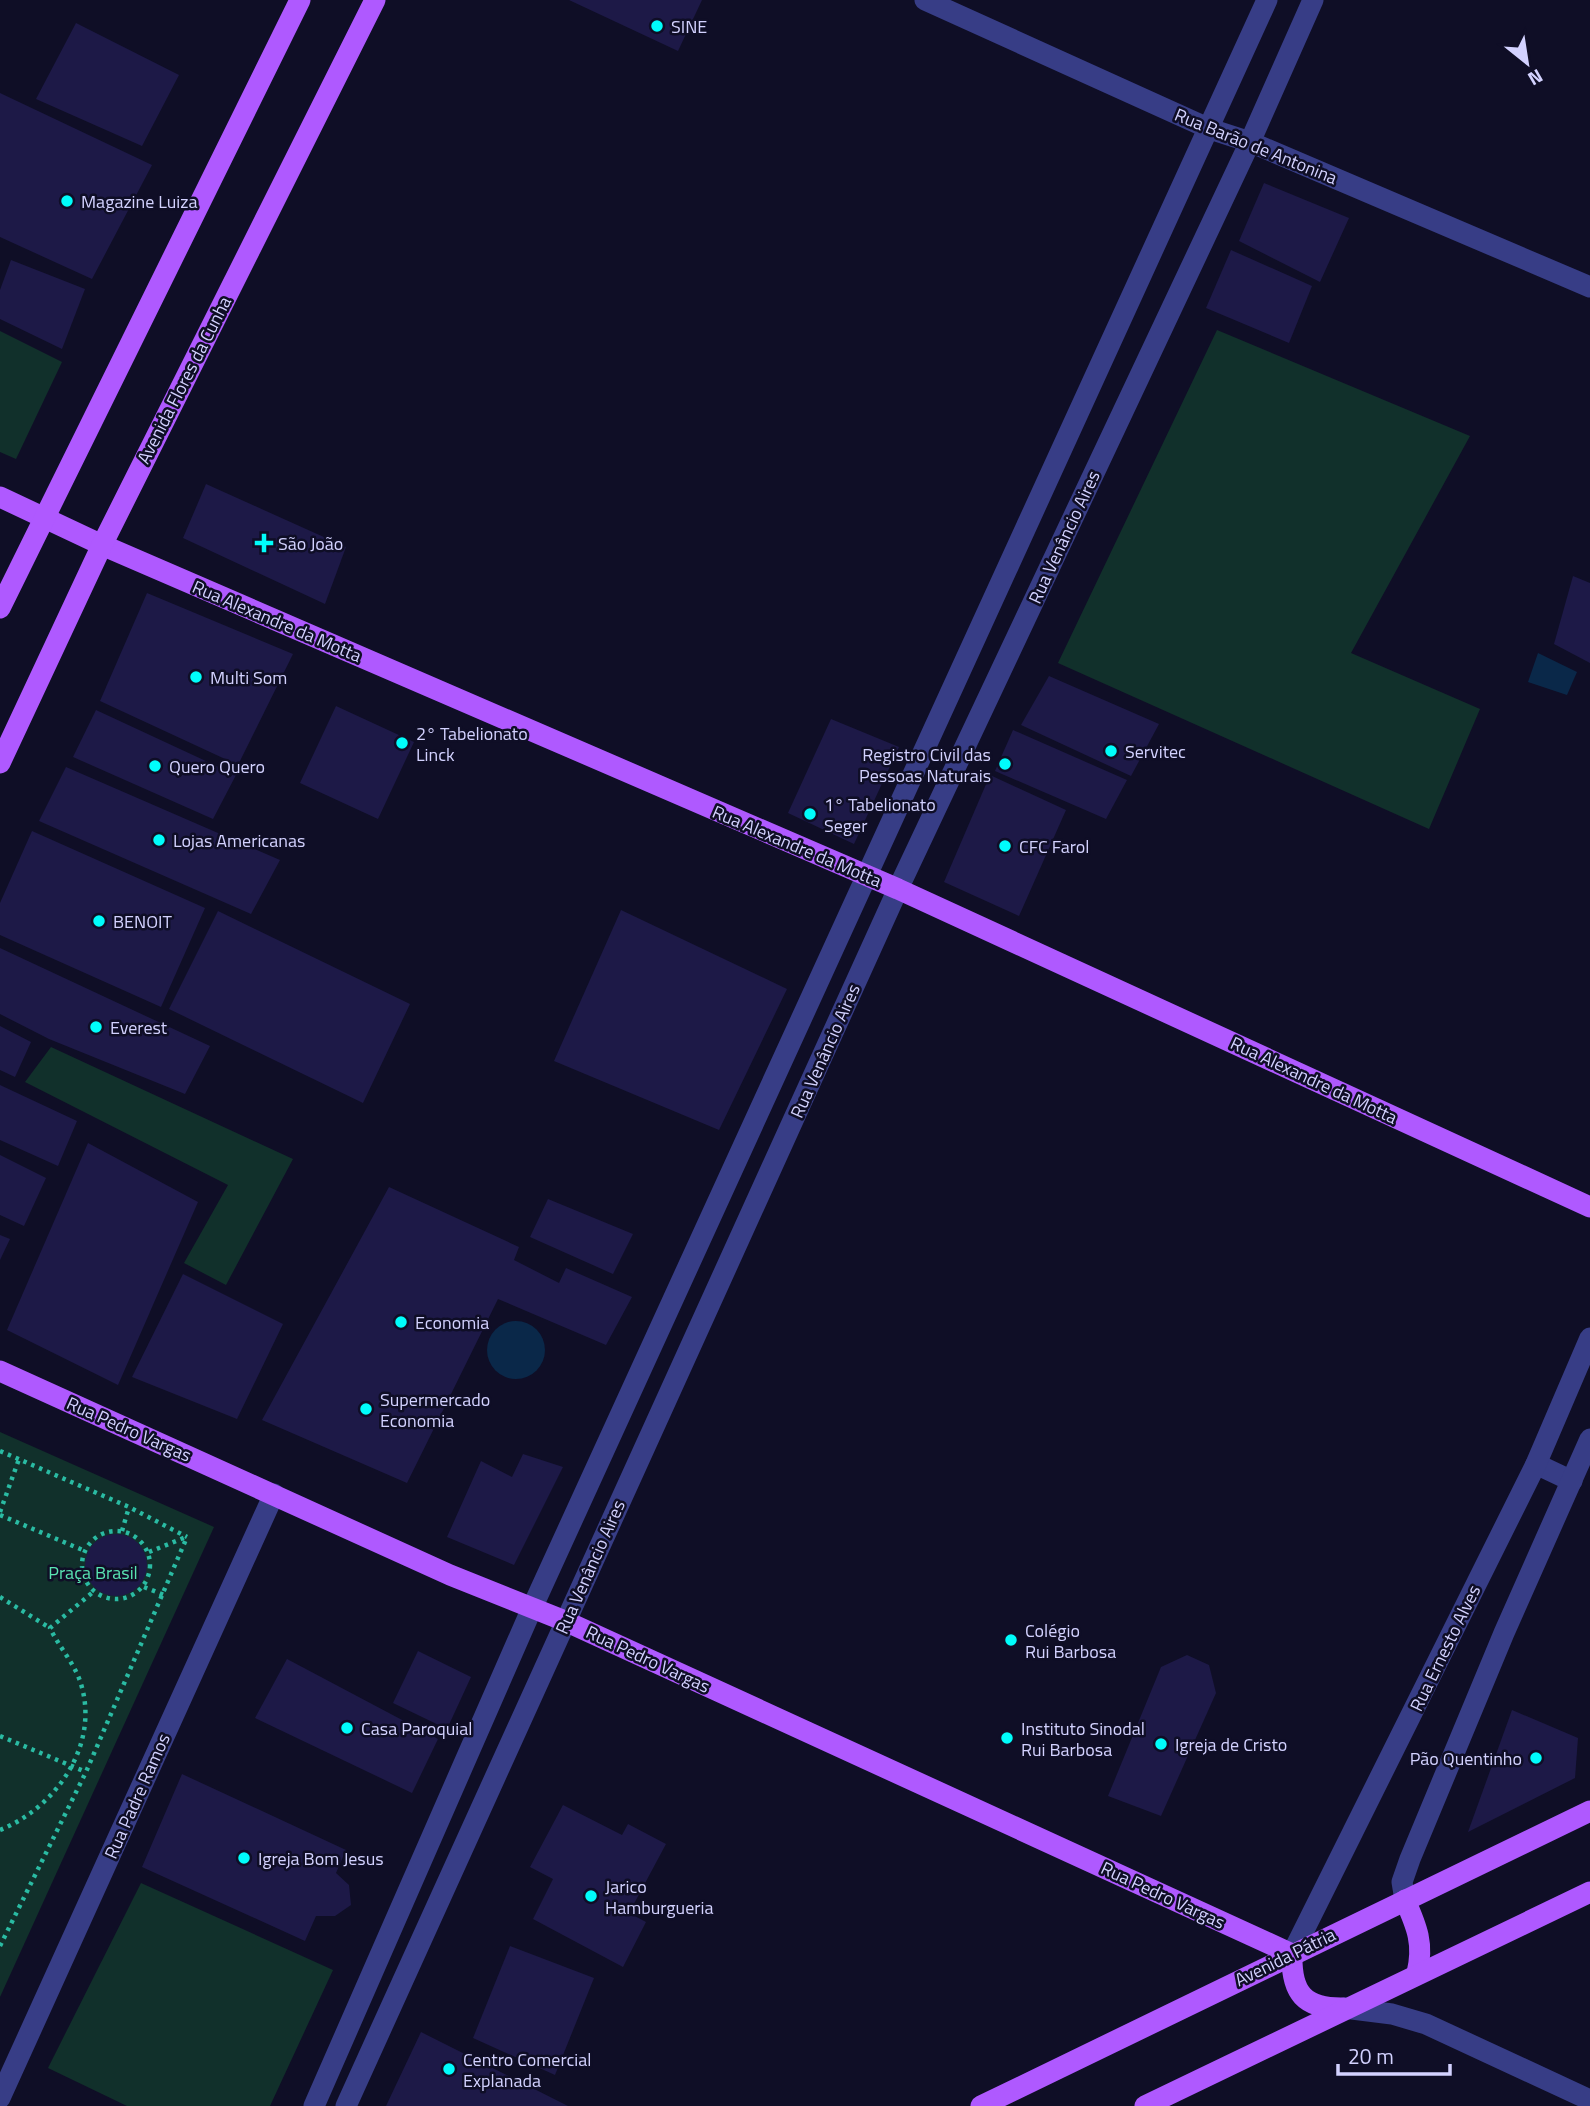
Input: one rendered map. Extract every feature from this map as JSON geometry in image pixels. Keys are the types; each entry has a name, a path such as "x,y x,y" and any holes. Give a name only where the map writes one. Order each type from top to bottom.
{"main road":[{"path":"0,608 300,0"},
{"name":"Avenida Flores da Cunha","path":"0,764 102,545 375,0"},
{"name":"Rua Alexandre da Motta","path":"0,496 102,545 898,889 1590,1206"},
{"name":"Rua Pedro Vargas","path":"0,1371 565,1621 1292,1954"},
{"name":"Avenida Pátria","path":"981,2106 1590,1811"},
{"path":"1145,2106 1590,1892"},
{"path":"1405,1900 1421,1936 1422,1953 1417,1973"},
{"path":"1292,1954 1292,1976 1307,2002 1326,2009 1344,2008"}],"street":[{"name":"Rua Barão de Antonina","path":"925,0 1210,129 1250,142 1590,287"},
{"name":"Rua Venâncio Aires","path":"314,2106 532,1608 1267,0"},
{"name":"Rua Venâncio Aires","path":"346,2106 898,889 1250,142 1313,0"},
{"path":"954,684 987,699"},
{"path":"755,1118 788,1132"},
{"name":"Rua Ernesto Alves","path":"1292,1954 1536,1464 1590,1338"},
{"path":"643,1363 677,1377"},
{"path":"1405,1900 1402,1882 1410,1859 1590,1439"},
{"path":"1536,1464 1572,1480"},
{"name":"Rua Padre Ramos","path":"0,2098 274,1494"},
{"path":"419,1868 448,1882"},
{"path":"1344,2008 1392,2014 1426,2024 1590,2101"}],"path":[{"path":"0,1451 129,1507 187,1537"},
{"path":"19,1459 0,1514 85,1551"},
{"path":"122,1531 129,1507"},
{"path":"122,1531 134,1535 149,1552 151,1564 144,1587 135,1595 113,1600 93,1592 82,1573 85,1551 99,1535 122,1531"},
{"path":"149,1552 187,1537"},
{"path":"0,1946 3,1931 86,1772 187,1537"},
{"path":"144,1587 164,1595"},
{"path":"50,1628 93,1592"},
{"path":"0,1597 50,1628 75,1669 85,1706 86,1726 60,1788 30,1816 0,1830"},
{"path":"0,1736 86,1772"}],"green space":[{"path":"1217,330 1470,436 1351,653 1480,709 1429,829 1058,663"},
{"path":"0,331 62,362 16,459 0,452"},
{"path":"51,1047 293,1159 226,1285 184,1263 228,1185 25,1082"},
{"name":"Praça Brasil","path":"0,1432 214,1527 0,1997"},
{"path":"141,1883 333,1970 270,2106 127,2106 48,2068"}],"water":[{"path":"1538,653 1577,672 1567,695 1528,682"},
{"path":"510,1321 522,1321 537,1329 545,1344 545,1356 537,1371 522,1379 510,1379 495,1371 487,1356 487,1344 495,1329"}],"building":[{"name":"SINE","path":"569,0 702,0 678,51"},
{"path":"76,23 179,75 142,146 36,99"},
{"name":"Magazine Luiza","path":"0,93 152,165 92,279 0,237"},
{"path":"1264,183 1349,218 1320,282 1239,241"},
{"path":"1231,250 1312,286 1289,343 1206,308"},
{"path":"11,260 85,289 62,349 0,319 0,290"},
{"name":"São João","path":"206,484 346,547 325,604 183,538"},
{"path":"1573,576 1590,583 1590,663 1554,644"},
{"name":"Multi Som","path":"147,593 293,654 238,765 100,701"},
{"name":"Servitec","path":"1049,676 1159,724 1131,776 1021,725"},
{"path":"336,706 414,742 378,819 300,783"},
{"name":"Quero Quero","path":"96,710 236,775 213,819 73,757"},
{"path":"831,719 899,747 854,844 788,813"},
{"path":"1013,730 1127,780 1106,819 995,771"},
{"name":"Lojas Americanas","path":"66,767 280,860 251,914 39,821"},
{"name":"CFC Farol","path":"990,775 1066,810 1019,916 944,882"},
{"name":"BENOIT","path":"32,831 205,908 161,1007 0,935 0,903"},
{"path":"621,910 787,989 719,1130 554,1061"},
{"path":"218,911 410,1004 363,1103 169,1009"},
{"name":"Everest","path":"0,948 210,1046 185,1094 49,1039 0,1014"},
{"path":"0,1026 31,1042 15,1077 0,1070"},
{"path":"0,1085 77,1121 58,1166 0,1140"},
{"path":"88,1143 198,1202 118,1385 7,1330"},
{"path":"0,1155 46,1178 24,1226 0,1215"},
{"name":"Economia","path":"389,1187 519,1247 514,1260 559,1283 566,1268 632,1297 606,1345 498,1299 407,1483 262,1420"},
{"path":"548,1199 633,1234 613,1274 530,1237"},
{"path":"0,1235 10,1239 0,1260"},
{"path":"183,1274 283,1324 237,1419 132,1377"},
{"path":"523,1454 563,1467 514,1565 447,1537 481,1461 512,1477"},
{"path":"110,1534 122,1534 138,1543 145,1553 145,1577 138,1587 122,1596 110,1596 99,1591 90,1582 85,1571 85,1559 90,1548 99,1539"},
{"path":"418,1651 471,1677 447,1729 393,1703"},
{"name":"Igreja de Cristo","path":"1187,1655 1209,1665 1216,1693 1161,1816 1108,1796 1161,1667"},
{"name":"Casa Paroquial","path":"287,1659 438,1739 412,1793 255,1718"},
{"name":"Pão Quentinho","path":"1512,1710 1578,1738 1575,1778 1468,1832"},
{"name":"Igreja Bom Jesus","path":"182,1774 346,1850 336,1873 349,1885 351,1905 335,1916 316,1916 305,1941 142,1867"},
{"name":"Jarico Hamburgueria","path":"563,1805 622,1835 628,1824 666,1844 629,1913 646,1922 623,1967 533,1919 553,1879 530,1867"},
{"path":"510,1946 594,1978 555,2075 473,2038"},
{"name":"Centro Comercial Explanada","path":"421,2032 568,2106 386,2106"}],"place":[{"name":"SINE","path":"657,26"},
{"name":"Magazine Luiza","path":"67,201"},
{"name":"São João","path":"264,543"},
{"name":"Multi Som","path":"196,677"},
{"name":"2° Tabelionato Linck","path":"402,743"},
{"name":"Servitec","path":"1111,751"},
{"name":"Registro Civil das Pessoas Naturais","path":"1005,764"},
{"name":"Quero Quero","path":"155,766"},
{"name":"1° Tabelionato Seger","path":"810,814"},
{"name":"Lojas Americanas","path":"159,840"},
{"name":"CFC Farol","path":"1005,846"},
{"name":"BENOIT","path":"99,921"},
{"name":"Everest","path":"96,1027"},
{"name":"Economia","path":"401,1322"},
{"name":"Supermercado Economia","path":"366,1409"},
{"name":"Colégio Rui Barbosa","path":"1011,1640"},
{"name":"Casa Paroquial","path":"347,1728"},
{"name":"Instituto Sinodal Rui Barbosa","path":"1007,1738"},
{"name":"Igreja de Cristo","path":"1161,1744"},
{"name":"Pão Quentinho","path":"1536,1758"},
{"name":"Igreja Bom Jesus","path":"244,1858"},
{"name":"Jarico Hamburgueria","path":"591,1896"},
{"name":"Centro Comercial Explanada","path":"449,2069"}]}
